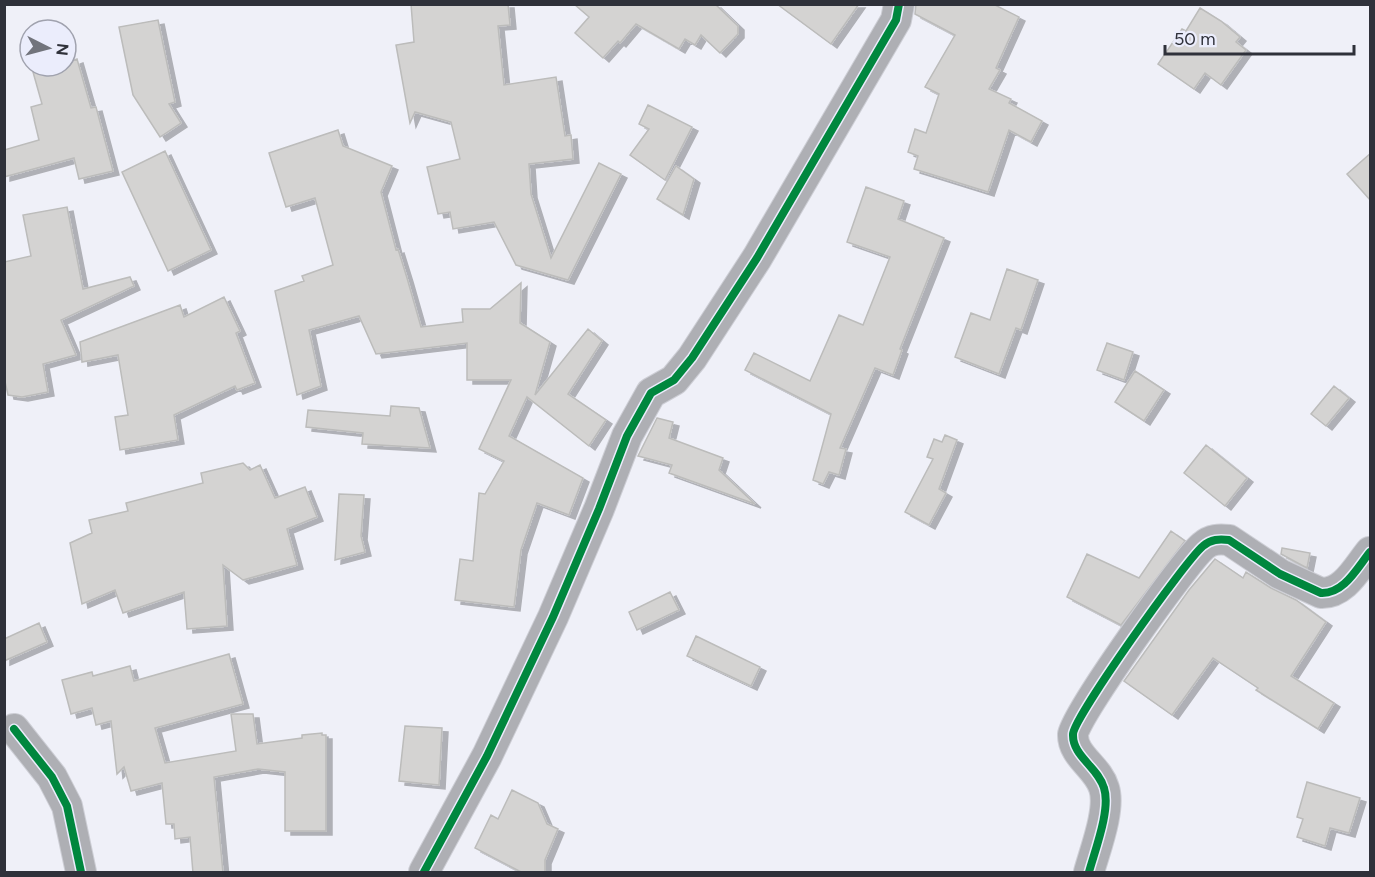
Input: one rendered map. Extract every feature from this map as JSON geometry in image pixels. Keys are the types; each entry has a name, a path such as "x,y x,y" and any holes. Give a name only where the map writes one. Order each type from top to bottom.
{"street":[{"path":"424,873 487,756 553,617 627,436 651,393 674,380 692,358 757,258 896,20 899,4"},
{"path":"1089,873 1106,803 1104,788 1097,772 1075,747 1073,732 1087,704 1183,568 1204,545 1219,539 1229,540 1280,574 1321,593 1327,593 1341,587 1371,552"},
{"path":"14,729 52,777 67,806 81,873"}],"building":[{"path":"411,4 508,4 510,25 498,26 504,85 556,77 565,136 571,135 573,159 529,164 531,194 551,258 599,163 621,174 568,280 516,265 494,222 453,229 450,212 438,214 427,167 460,159 451,122 415,112 410,123 396,45 414,42"},
{"path":"574,4 715,4 738,26 738,34 720,53 701,35 695,45 685,39 679,49 636,24 603,58 575,33 589,17"},
{"path":"777,4 859,4 831,44"},
{"path":"916,4 993,4 1019,17 996,68 1000,70 989,89 1011,99 1009,103 1042,121 1031,142 1009,130 988,192 914,169 918,156 908,152 915,129 926,133 939,94 925,87 955,35 915,14"},
{"path":"1200,8 1221,21 1240,37 1236,42 1246,50 1221,85 1205,73 1194,89 1158,64 1182,29 1186,31"},
{"path":"158,20 175,102 169,104 181,123 160,137 133,95 119,27"},
{"path":"78,62 91,108 96,107 113,171 79,179 74,158 4,177 4,150 39,140 31,107 42,104 35,78 78,78"},
{"path":"648,105 692,127 665,180 630,155 649,129 639,124"},
{"path":"338,130 343,146 392,166 381,192 396,250 398,249 421,327 463,322 462,309 490,309 521,283 520,323 550,342 535,395 588,329 602,341 568,394 606,420 589,446 527,397 509,436 583,478 569,515 537,503 521,550 514,607 455,600 460,559 473,561 479,493 485,494 504,461 479,449 511,380 467,380 467,343 376,354 359,316 309,330 321,386 297,395 275,291 304,281 302,276 333,265 315,198 286,207 269,153"},
{"path":"165,151 211,250 168,271 122,172"},
{"path":"1371,153 1371,201 1347,174"},
{"path":"676,166 694,179 683,215 657,199"},
{"path":"866,187 904,201 898,219 944,238 900,349 902,350 893,375 875,368 840,448 846,449 839,475 829,472 823,484 813,480 831,414 745,370 754,353 810,381 839,315 863,325 890,257 847,242"},
{"path":"67,207 83,289 130,277 134,286 61,320 76,355 43,364 48,392 22,397 8,395 4,377 4,262 31,256 23,215"},
{"path":"1007,269 1038,280 1021,330 1016,328 999,374 955,357 971,313 990,320"},
{"path":"224,297 240,331 236,333 255,383 237,390 235,386 174,415 178,440 120,450 115,417 128,415 118,355 82,362 80,342 180,305 184,317"},
{"path":"1107,343 1133,352 1124,380 1097,370"},
{"path":"1135,371 1164,390 1144,421 1115,402"},
{"path":"1334,386 1349,398 1326,426 1311,414"},
{"path":"391,406 419,408 430,448 362,444 363,433 306,427 308,410 390,416"},
{"path":"657,418 673,422 669,438 723,458 719,470 755,504 669,473 672,465 638,456"},
{"path":"945,435 957,440 939,489 946,493 929,525 905,512 933,459 927,457 934,439 942,442"},
{"path":"1206,445 1247,478 1225,506 1184,473"},
{"path":"243,463 250,470 260,465 275,498 305,487 317,517 287,529 297,565 243,580 223,565 227,626 187,629 184,592 123,613 115,590 82,604 70,543 92,533 89,520 128,511 126,503 203,483 201,473"},
{"path":"339,494 364,495 361,536 365,552 335,560"},
{"path":"1171,531 1185,541 1121,625 1067,597 1087,554 1139,578"},
{"path":"1282,548 1310,553 1307,568 1281,554"},
{"path":"1215,559 1243,578 1246,572 1296,600 1326,622 1291,676 1334,703 1318,729 1256,690 1258,688 1213,658 1172,715 1124,681 1189,590"},
{"path":"670,592 679,610 637,630 629,612"},
{"path":"39,623 47,642 4,661 4,639"},
{"path":"696,636 760,667 751,686 687,656"},
{"path":"229,654 243,704 155,728 165,763 236,751 231,714 253,714 257,744 322,733 326,735 326,831 285,831 285,772 258,769 214,777 223,873 193,873 190,837 175,839 174,824 166,824 162,783 131,791 124,767 117,774 111,721 96,725 92,708 71,714 62,680 92,672 93,676 130,666 134,681"},
{"path":"405,726 442,728 439,785 399,781"},
{"path":"1307,782 1360,798 1349,833 1330,828 1325,846 1297,837 1303,819 1297,817"},
{"path":"512,790 538,803 547,824 558,829 545,860 545,873 523,873 475,848 491,815 498,819"}],"cycle path":[{"path":"424,872 487,756 553,617 627,436 651,393 674,380 692,358 757,258 896,20 899,4"},
{"path":"1089,872 1101,830 1106,797 1101,781 1077,749 1073,734 1110,671 1192,558 1209,542 1229,540 1280,574 1321,593 1343,585 1370,552"},
{"path":"14,729 52,777 67,806 81,872"}]}
